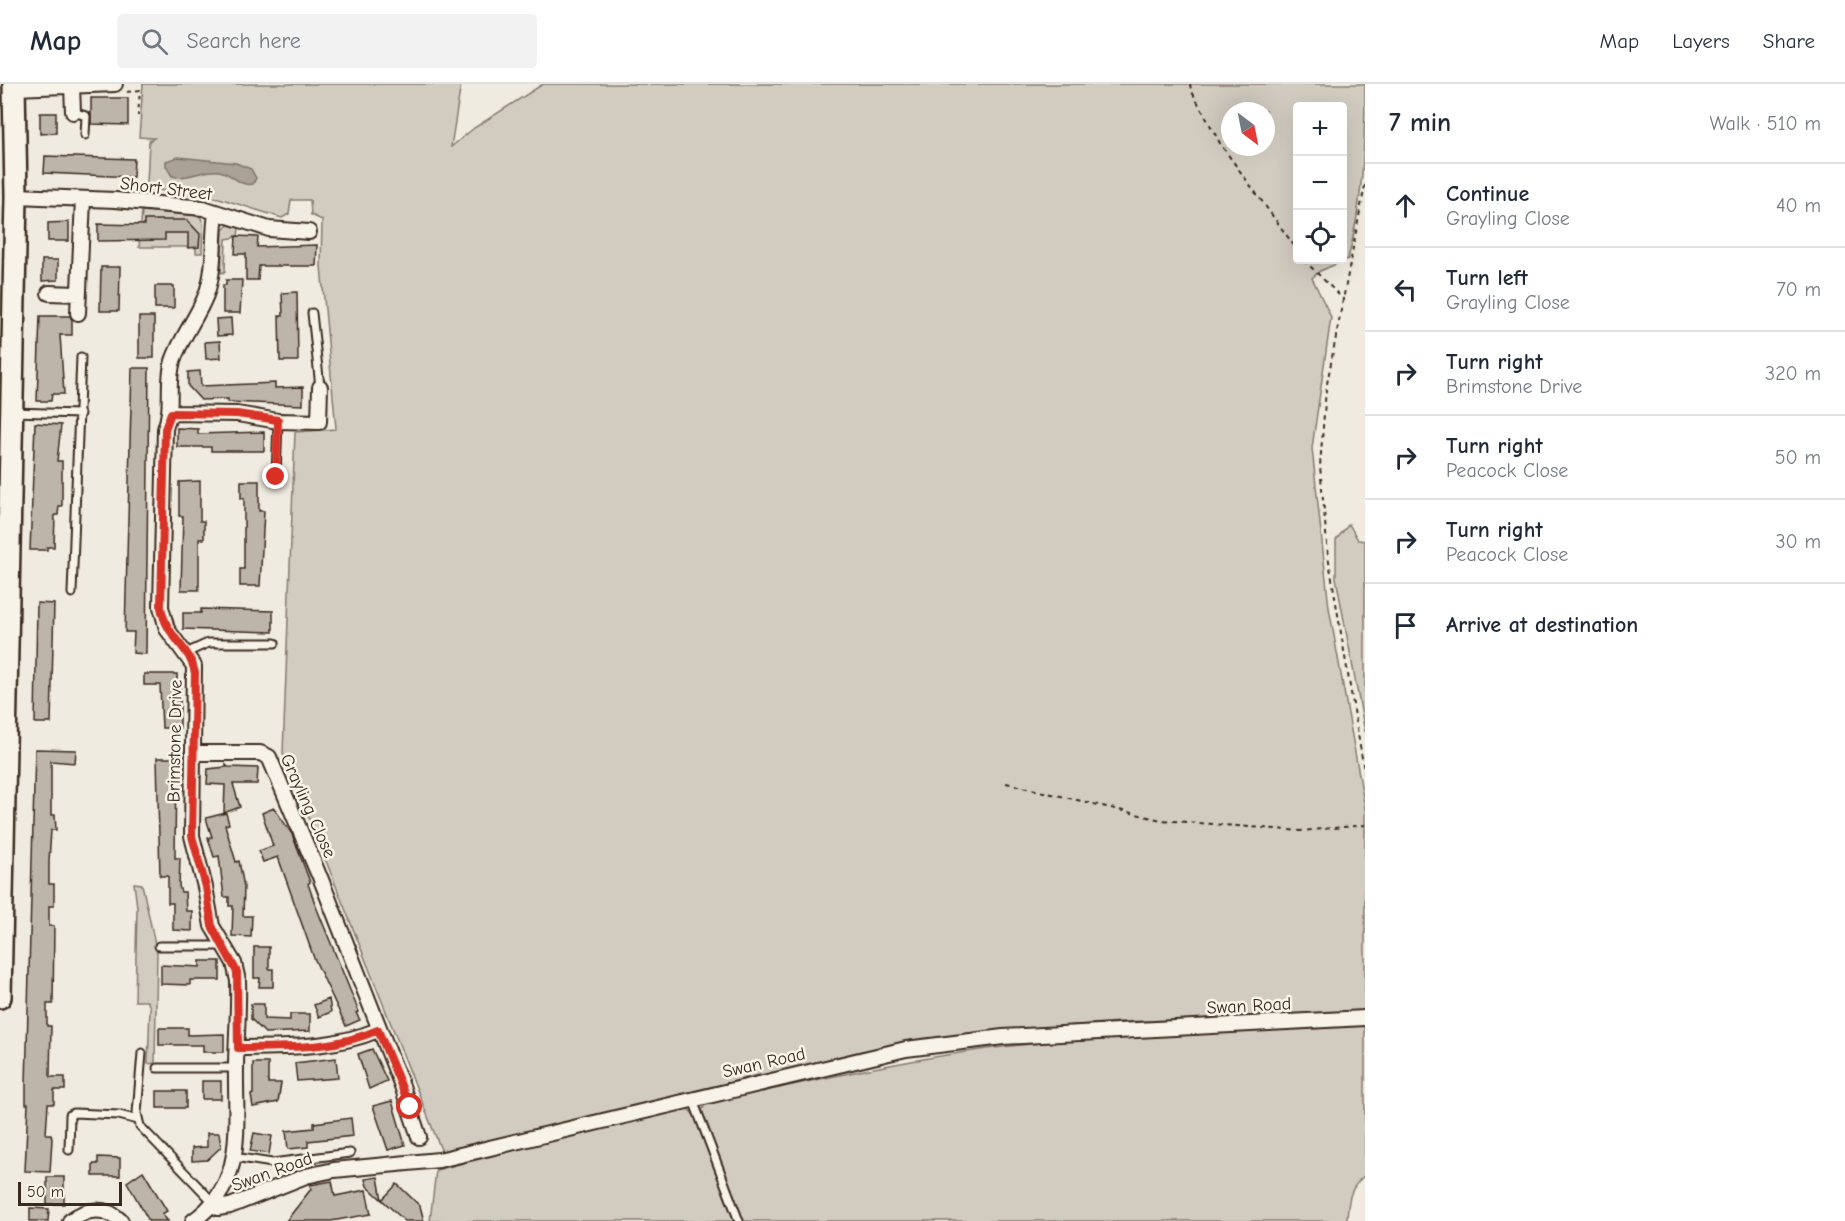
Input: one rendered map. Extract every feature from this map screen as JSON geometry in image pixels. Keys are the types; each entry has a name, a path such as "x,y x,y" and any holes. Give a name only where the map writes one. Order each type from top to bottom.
{"main road":[{"path":"0,997 3,742 16,196 14,86"}],"street":[{"path":"14,86 115,84"},
{"path":"73,112 77,85"},
{"name":"Short Street","path":"16,196 83,198 203,208 269,229 309,232"},
{"path":"78,313 83,198"},
{"name":"Brimstone Drive","path":"214,1203 222,1193 234,1157 237,1130 238,981 234,963 212,926 206,887 192,836 195,673 186,653 167,629 161,607 165,429 171,413 172,363 187,328 205,297 212,275 216,213"},
{"path":"49,293 78,294"},
{"path":"171,413 237,414 278,420 319,422 320,387"},
{"name":"Grayling Close","path":"193,753 260,753 269,758 319,875 378,1030 402,1086 419,1137"},
{"name":"Swan Road","path":"193,1221 214,1203 218,1208 230,1206 306,1176 334,1170 439,1160 906,1049 1003,1037 1365,1018"},
{"path":"238,1048 311,1047 339,1044 378,1030"},
{"path":"70,1221 86,1212 100,1209 121,1221"}],"lane":[{"path":"73,112 86,116 85,135"},
{"path":"312,313 320,387"},
{"path":"72,592 81,357"},
{"path":"12,412 80,414"},
{"path":"276,477 278,420"},
{"path":"186,653 208,643 275,643"},
{"path":"159,946 224,946"},
{"path":"142,1053 138,1120 143,1130 214,1203"},
{"path":"157,1068 236,1068"},
{"path":"693,1098 739,1221"},
{"path":"69,1150 70,1115 74,1113 119,1115 138,1120"},
{"path":"234,1157 272,1163 350,1153"}],"path":[{"path":"115,84 115,93 140,90 138,116"},
{"path":"1190,84 1221,146 1293,244"},
{"path":"1365,185 1326,389 1320,466 1328,555 1365,776"},
{"path":"1308,264 1344,300"},
{"path":"1006,783 1161,820 1301,831 1365,825"}],"shaded area":[{"path":"143,84 461,84 451,147 474,128 543,84 1365,84 1362,172 1357,216 1347,259 1347,102 1293,102 1293,264 1336,264 1320,271 1312,278 1331,317 1312,448 1329,608 1365,808 1365,1013 1119,1022 983,1032 862,1051 442,1152 283,753 295,432 336,429 321,266 322,220 311,215 310,200 291,200 289,214 282,218 219,198 150,189 147,183 149,141 154,138 139,137"},
{"path":"178,157 236,163 251,169 256,178 253,184 244,184 219,171 184,177 172,176 166,166 166,161"},
{"path":"142,211 200,216 203,223 202,253 196,253 196,244 195,247 139,247"},
{"path":"228,225 239,228 238,237 226,239 225,272 221,273 223,230"},
{"path":"1349,524 1358,540 1365,541 1365,732 1336,578 1336,540"},
{"path":"134,883 142,884 157,953 155,1063 148,1064 150,1007 147,1001 135,1001 137,907"},
{"path":"1365,1026 1365,1175 1350,1195 1347,1221 742,1221 702,1111 705,1104 777,1088 885,1066 994,1048 1133,1036"},
{"path":"681,1108 688,1109 695,1116 734,1221 430,1221 436,1170"}],"building":[{"path":"91,98 128,98 128,125 91,124"},
{"path":"40,113 56,113 56,133 40,134"},
{"path":"45,156 134,159 133,177 44,173"},
{"path":"144,220 187,220 200,234 199,247 188,248 188,233 165,233 165,240 98,241 98,224 144,225"},
{"path":"69,222 69,241 48,241 48,223"},
{"path":"236,236 258,237 257,247 317,245 316,266 259,266 258,280 246,280 246,254 235,254"},
{"path":"42,260 58,260 58,280 42,281"},
{"path":"101,267 120,267 119,311 100,311"},
{"path":"226,280 242,280 240,313 223,313 223,285 226,285"},
{"path":"155,286 174,286 174,308 155,308"},
{"path":"297,292 298,361 280,361 279,316 283,316 282,293"},
{"path":"40,316 70,316 72,320 72,335 60,335 64,394 52,394 51,401 37,401"},
{"path":"139,317 154,317 154,358 139,358"},
{"path":"231,318 232,335 217,336 216,319"},
{"path":"220,341 221,358 206,359 205,342"},
{"path":"132,368 149,368 146,654 133,653 134,632 125,632"},
{"path":"200,371 201,386 275,383 275,388 303,387 303,405 228,402 228,399 201,400 188,386 188,372"},
{"path":"35,423 61,425 57,461 62,461 62,506 59,506 58,515 55,515 54,547 47,547 47,550 30,550"},
{"path":"177,428 198,429 198,434 264,432 264,451 211,451 211,447 177,447"},
{"path":"200,481 200,521 204,521 204,539 199,539 199,590 181,590 183,516 179,516 179,482"},
{"path":"241,481 259,481 259,511 264,511 260,586 240,586 240,569 244,569 244,498 241,498"},
{"path":"37,603 54,604 51,723 35,723"},
{"path":"201,609 273,611 273,632 183,629 183,613 201,613"},
{"path":"144,674 177,674 177,687 180,687 180,728 162,728 160,685 144,685"},
{"path":"35,749 76,750 75,763 51,761 51,815 55,815 56,830 51,830 49,861 49,884 54,884 54,906 49,906 49,926 54,926 53,1004 47,1004 47,1026 51,1026 50,1077 65,1077 65,1090 54,1090 54,1104 48,1104 46,1134 51,1134 52,1139 50,1172 25,1171"},
{"path":"157,758 176,758 175,858 180,858 179,886 181,892 185,892 186,911 192,911 192,931 173,930 173,903 168,903 168,876 160,876"},
{"path":"226,765 228,767 258,768 257,784 233,784 240,807 224,813 225,785 207,784 208,769 226,767"},
{"path":"274,808 292,834 310,882 308,884 317,909 359,1012 356,1013 360,1020 346,1026 314,958 278,857 263,862 259,851 273,846 262,813"},
{"path":"226,813 229,824 225,825 236,862 239,861 244,887 243,916 252,916 251,937 232,936 233,906 229,906 229,897 224,897 219,856 214,857 208,838 212,837 206,818"},
{"path":"254,947 269,947 269,969 273,969 273,987 259,987 260,978 254,978"},
{"path":"200,961 220,961 220,980 190,980 190,985 161,984 161,965 200,967"},
{"path":"329,999 331,1012 319,1017 314,1005"},
{"path":"251,1004 264,1004 264,1019 290,1020 290,1014 310,1014 310,1031 265,1033 251,1019"},
{"path":"159,1028 188,1028 188,1035 224,1034 224,1052 203,1052 203,1045 159,1045"},
{"path":"372,1049 387,1081 369,1089 358,1054"},
{"path":"336,1058 338,1078 297,1081 295,1063"},
{"path":"253,1063 268,1063 268,1083 281,1083 278,1102 253,1107 251,1095 253,1094"},
{"path":"202,1081 221,1081 221,1099 202,1099"},
{"path":"157,1091 186,1091 186,1108 157,1108"},
{"path":"392,1101 405,1145 388,1150 373,1106"},
{"path":"351,1118 353,1136 308,1141 308,1147 288,1149 286,1131 314,1128 314,1123"},
{"path":"207,1133 219,1133 221,1147 207,1160 192,1161 192,1148 207,1147"},
{"path":"254,1133 272,1136 269,1154 250,1151"},
{"path":"98,1157 120,1158 120,1176 93,1176 93,1164 98,1164"},
{"path":"143,1171 167,1211 162,1214 168,1221 149,1221 127,1182"},
{"path":"47,1177 64,1177 64,1204 47,1204"},
{"path":"378,1177 382,1200 367,1186 365,1179"},
{"path":"332,1181 335,1196 366,1190 371,1214 331,1221 286,1221 311,1189 310,1185"},
{"path":"397,1184 420,1206 424,1221 405,1221 382,1200"},
{"path":"30,1208 49,1209 48,1221 30,1221"}],"route":[{"path":"276,477 278,420 237,414 171,413 165,429 161,607 167,629 191,659 195,673 192,836 206,887 212,926 237,972 238,1048 311,1047 339,1044 378,1030 410,1107"}]}
